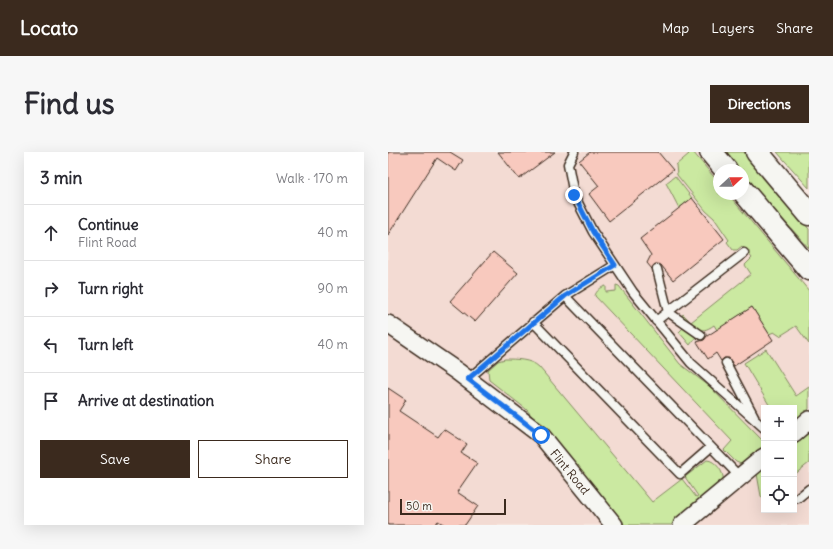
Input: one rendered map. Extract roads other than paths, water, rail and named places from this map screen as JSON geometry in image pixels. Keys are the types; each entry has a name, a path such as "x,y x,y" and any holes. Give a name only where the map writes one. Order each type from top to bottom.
{"main road":[{"path":"711,152 721,164"},
{"path":"757,152 809,214"},
{"path":"749,198 809,270"}],"street":[{"name":"Flint Road","path":"388,324 468,379 541,435 614,525"},
{"path":"797,430 809,420"},
{"path":"682,525 761,460"}],"lane":[{"path":"574,152 568,164 574,195 593,232 633,292 691,363 761,425"},
{"path":"656,321 744,253"},
{"path":"468,379 565,296 615,265"},
{"path":"657,269 668,312 701,335"},
{"path":"565,296 740,477"},
{"path":"533,322 680,474 711,447"},
{"path":"726,363 756,421"},
{"path":"798,498 809,489"}]}
